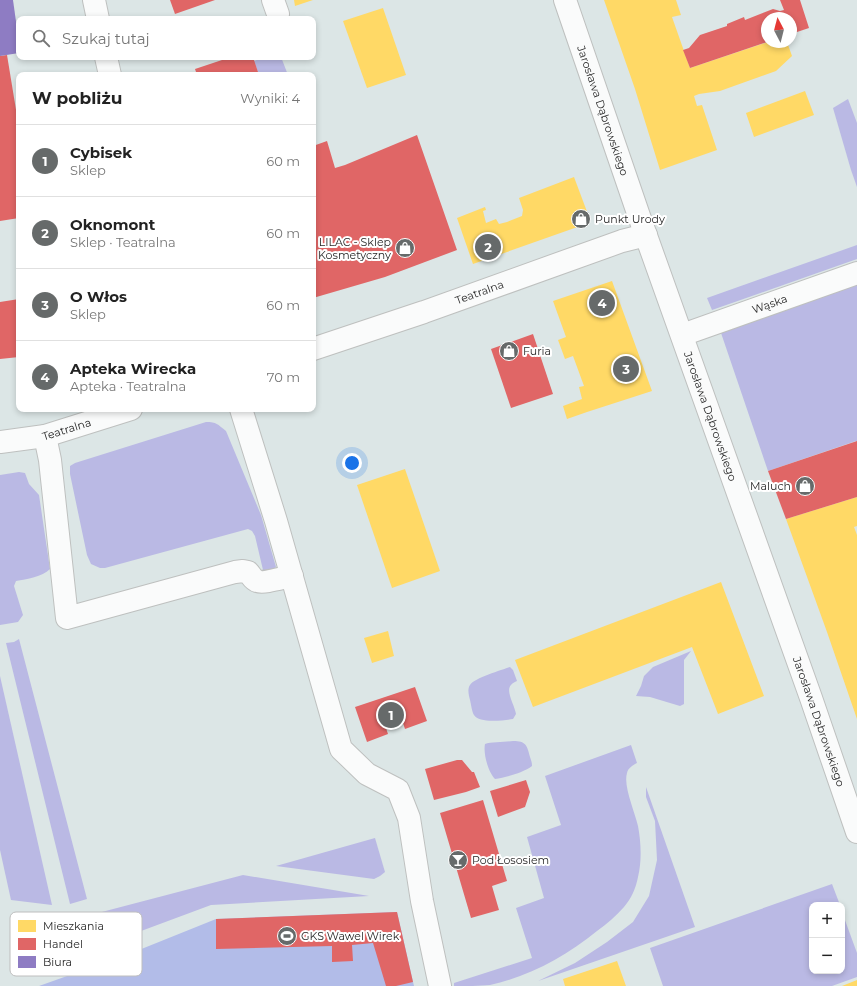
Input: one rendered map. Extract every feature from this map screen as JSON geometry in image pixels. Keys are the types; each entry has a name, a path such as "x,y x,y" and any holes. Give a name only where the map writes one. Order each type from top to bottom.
{"street":[{"path":"94,0 97,16"},
{"name":"Jarosława Dąbrowskiego","path":"565,0 646,235 818,718 853,809 857,832"},
{"path":"107,60 109,72"},
{"name":"Teatralna","path":"316,349 622,241 646,235"},
{"name":"Wąska","path":"682,335 857,273"},
{"name":"Teatralna","path":"0,442 45,436 121,412"},
{"path":"242,412 292,576 341,749 367,774 398,790 409,818 422,901 440,986"},
{"path":"45,436 50,460 67,618 235,572 248,572 257,582 292,576"}],"shaded area":[{"path":"282,60 287,72 258,72 254,61"},
{"path":"848,99 857,123 857,187 833,108"},
{"path":"857,245 857,259 712,310 707,298"},
{"path":"857,283 857,442 856,441 768,471 720,330"},
{"path":"206,422 217,424 226,431 261,515 276,567 267,571 263,570 255,536 252,531 248,529 105,568 100,568 91,564 87,555 70,474 70,466 75,463"},
{"path":"19,472 25,473 29,484 39,495 50,569 39,576 16,581 14,586 23,615 18,622 0,625 0,475"},
{"path":"19,639 87,899 70,904 6,643 14,642"},
{"path":"691,651 684,660 684,704 680,706 650,697 636,696 644,676 653,667"},
{"path":"510,667 513,670 517,681 509,688 516,714 513,719 492,721 477,718 474,715 469,697 468,690 470,685 482,677"},
{"path":"0,676 52,905 11,900 0,850"},
{"path":"513,741 525,744 528,749 532,766 519,773 495,779 490,772 487,762 485,744"},
{"path":"631,745 637,763 628,771 626,778 630,799 638,826 641,858 636,885 627,904 611,920 585,940 560,957 533,971 490,985 454,986 454,983 532,958 516,908 544,898 527,837 561,825 545,776"},
{"path":"646,787 695,927 538,981 575,963 607,942 633,922 649,896 657,860 655,821 646,797"},
{"path":"375,838 385,872 374,879 276,866"},
{"path":"243,875 369,896 211,905 142,931 142,912 102,912"},
{"path":"832,884 839,902 809,902 809,974 845,974 845,920 857,953 857,977 832,986 663,986 650,948"},
{"name":"GKS Wawel Wirek","path":"397,912 414,986 39,986 67,976 142,976 142,949 216,919"}],"building: Mieszkania":[{"path":"294,0 313,0 295,6"},
{"path":"604,0 676,0 681,15 672,17 690,68 761,44 761,48 789,48 792,56 776,71 720,91 694,96 697,106 702,105 717,150 660,170 635,89"},
{"path":"383,8 406,75 367,88 343,21"},
{"path":"805,91 814,115 754,137 746,113"},
{"path":"574,177 589,217 586,224 473,264 457,218 485,207 486,210 483,211 486,223 496,219 499,224 507,222 522,216 523,210 519,198"},
{"path":"612,281 652,391 567,419 563,406 582,399 579,387 584,386 573,356 565,359 558,340 566,337 553,301"},
{"path":"405,469 440,571 392,588 357,485"},
{"path":"857,497 857,526 854,527 857,535 857,719 786,519"},
{"path":"721,582 764,696 718,714 692,647 533,707 515,660"},
{"path":"388,631 394,656 372,663 364,638"},
{"path":"617,961 626,986 565,986 563,979"},
{"path":"857,980 857,986 842,986"}],"building: Handel":[{"path":"170,0 215,0 175,14"},
{"path":"780,0 800,0 809,28 797,32 797,12 765,12 773,9 780,11 784,10"},
{"path":"761,14 761,44 690,68 683,50 689,48 700,35 727,26 727,24 744,17 745,20"},
{"path":"7,55 16,110 16,218 0,221 0,56"},
{"path":"222,60 254,60 258,72 196,72 195,69"},
{"path":"417,135 457,250 385,277 316,297 316,145 327,141 335,168"},
{"path":"16,299 16,357 0,359 0,302"},
{"path":"533,334 553,394 511,408 491,349"},
{"path":"857,441 857,497 786,519 768,471"},
{"path":"415,687 427,721 405,729 402,720 396,717 388,720 385,725 388,734 367,742 355,707"},
{"path":"462,760 472,772 474,772 480,787 434,800 425,769"},
{"path":"526,780 530,792 525,807 498,817 490,791"},
{"path":"483,800 507,881 492,886 499,910 471,918 440,813"},
{"path":"397,912 413,982 396,986 386,986 373,943 352,945 353,961 332,962 332,946 216,949 216,919"}],"building: Biura":[{"path":"0,0 13,0 16,22 16,53 0,56"}],"place":[{"name":"Punkt Urody","path":"581,219"},
{"name":"Oknomont","path":"488,247"},
{"name":"LILAC - Sklep Kosmetyczny","path":"405,248"},
{"name":"Apteka Wirecka","path":"602,303"},
{"name":"Furia","path":"509,351"},
{"name":"O Włos","path":"626,369"},
{"name":"Maluch","path":"805,486"},
{"name":"Cybisek","path":"391,715"},
{"name":"Pod Łososiem","path":"458,860"},
{"name":"GKS Wawel Wirek","path":"287,936"}]}
